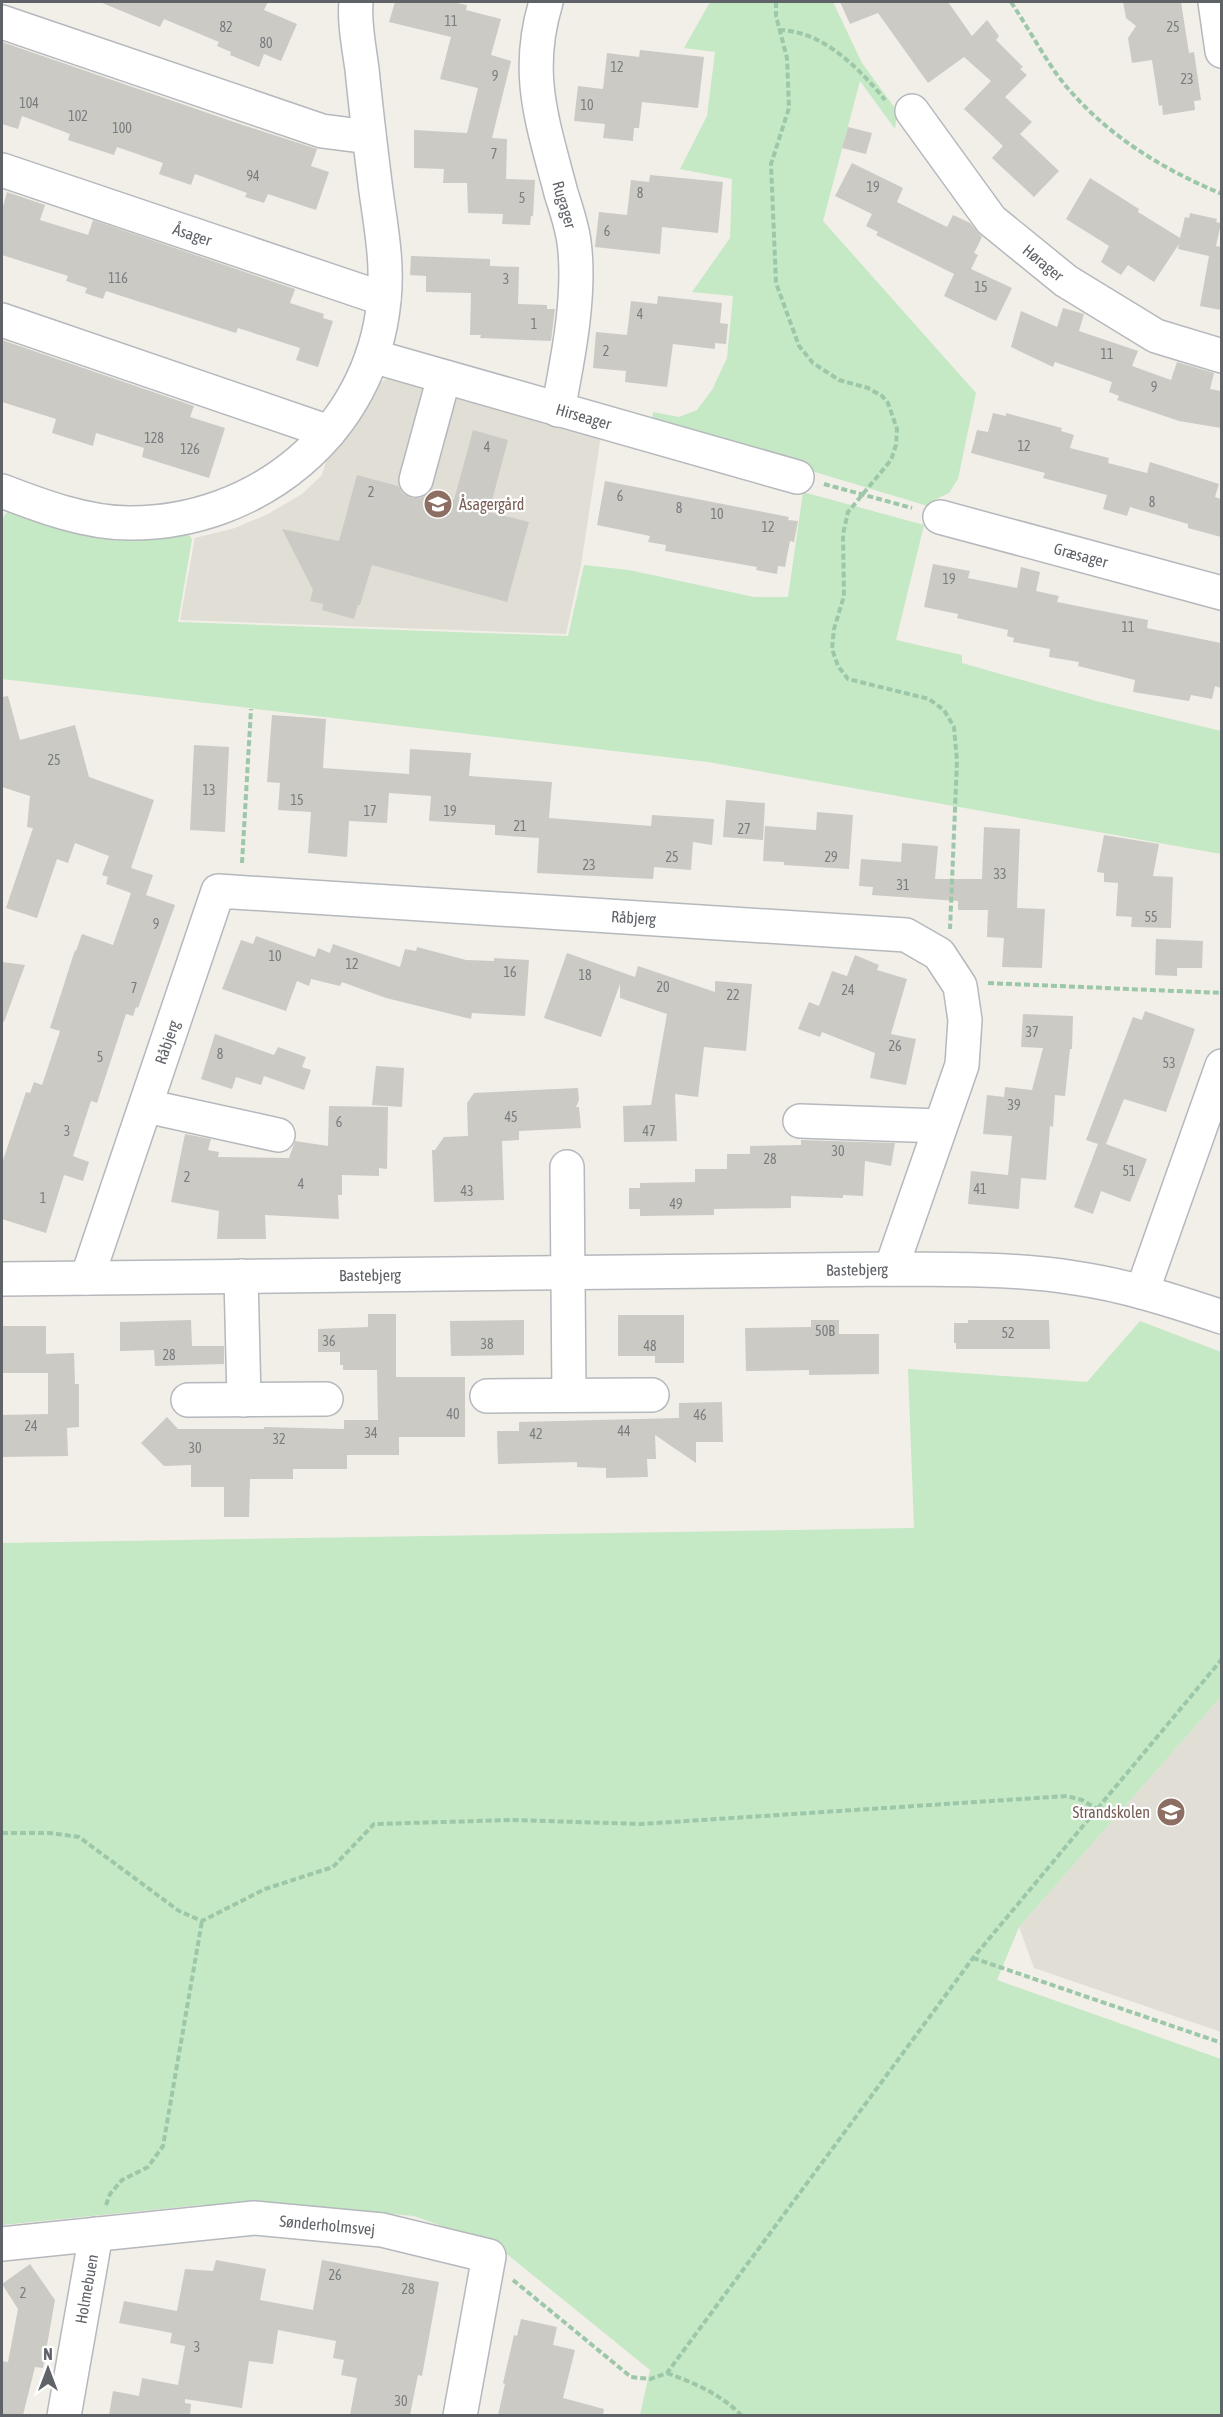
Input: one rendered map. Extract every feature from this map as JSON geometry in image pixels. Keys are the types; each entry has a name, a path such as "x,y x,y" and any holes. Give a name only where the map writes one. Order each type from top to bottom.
{"street":[{"name":"Rugager","path":"546,2 538,27 534,65 537,102 574,241 575,293 558,410"},
{"path":"1215,2 1221,51"},
{"path":"2,491 89,519 127,524 165,522 203,514 239,502 272,483 303,460 329,432 354,396 372,356 380,328 384,299 384,252 349,4"},
{"path":"2,22 322,131 369,137"},
{"name":"Hørager","path":"912,111 991,220 1066,281 1156,336 1221,356"},
{"name":"Åsager","path":"2,170 384,299"},
{"path":"2,320 329,432"},
{"name":"Hirseager","path":"372,356 797,477"},
{"path":"416,480 444,377"},
{"name":"Græsager","path":"940,517 1221,593"},
{"name":"Råbjerg","path":"87,1278 218,891 906,935 939,954 960,986 965,1020 962,1065 891,1269"},
{"path":"1142,1292 1221,1066"},
{"path":"146,1106 278,1135"},
{"path":"800,1121 940,1126"},
{"path":"567,1167 569,1395"},
{"name":"Bastebjerg","path":"2,1279 891,1269 1008,1270 1076,1278 1142,1292 1221,1317"},
{"path":"241,1276 244,1400"},
{"path":"487,1396 652,1395"},
{"path":"188,1400 326,1399"},
{"name":"Sønderholmsvej","path":"2,2244 254,2218 382,2229 489,2256"},
{"name":"Holmebuen","path":"64,2415 96,2234"},
{"path":"460,2415 489,2256"}],"path":[{"path":"776,2 776,16 787,58 789,108 771,164 776,283 799,346 813,363 839,380 868,388 882,396 893,414 897,429 896,445 891,460 848,512 843,534 844,596 834,629 832,649 838,666 848,679 929,699 944,710 954,727 957,761 952,905 949,936 939,954"},
{"path":"1011,2 1059,76 1095,116 1146,156 1183,178 1221,194"},
{"path":"779,30 795,30 833,49 861,70 894,111 912,111"},
{"path":"797,477 865,494 940,517"},
{"path":"240,894 251,709"},
{"path":"960,986 981,983 1221,993"},
{"path":"489,2256 501,2269 631,2376 650,2379 667,2373 973,1958 1221,1659"},
{"path":"202,1921 265,1889 333,1867 374,1824 513,1820 641,1824 1067,1796 1082,1800 1096,1809"},
{"path":"2,1833 50,1833 79,1837 179,1911 202,1921"},
{"path":"96,2234 110,2194 122,2180 148,2167 163,2146 202,1921"},
{"path":"973,1958 1221,2043"},
{"path":"667,2373 699,2385 731,2405 742,2415"}],"shaded area":[{"name":"Åsagergård","path":"396,376 601,435 581,565 566,634 180,620 195,538 235,528 268,514 302,494 322,475 328,454 374,387"},
{"name":"Strandskolen","path":"1221,1697 1221,2032 1034,1968 1019,1927"}],"green space":[{"path":"710,2 833,2 862,63 897,111 895,129 860,81 823,221 976,393 958,479 949,493 934,500 931,507 652,423 653,412 679,417 697,410 712,390 727,358 733,296 692,292 730,238 732,179 680,169 707,116 715,52 684,48"},
{"path":"803,492 924,525 896,640 962,655 962,663 1096,701 1221,731 1221,854 708,762 2,679 2,519 10,508 187,532 192,539 178,622 568,636 584,565 629,570 754,597 788,597"},
{"path":"1140,1321 1221,1352 1221,1697 1019,1927 997,1980 1221,2059 1221,2415 640,2415 650,2370 497,2246 414,2216 315,2207 201,2205 2,2225 2,1543 914,1528 908,1369 1087,1382"}],"building":[{"path":"100,2 268,2 264,10 297,24 281,61 264,54 259,67 230,55 231,52 217,46 219,42 164,19 160,27"},
{"path":"395,2 452,2 467,5 466,10 501,19 491,55 511,61 492,138 507,139 506,179 535,180 533,216 531,216 530,225 502,224 503,214 468,213 467,183 443,183 444,169 414,168 414,130 467,133 478,88 440,79 451,37 389,22"},
{"path":"840,2 948,2 972,36 987,20 999,36 996,40 1023,67 1020,69 1027,75 1005,97 1032,122 1020,134 1059,171 1034,197 992,158 1003,146 964,109 991,81 964,57 928,83 878,13 850,24"},
{"path":"1123,2 1181,2 1189,53 1194,52 1201,100 1194,101 1195,110 1163,115 1162,105 1159,106 1152,60 1132,63 1128,38 1136,26 1126,18"},
{"path":"2,42 317,149 311,166 329,172 316,210 268,194 264,203 245,197 247,193 195,174 191,185 159,174 163,163 117,147 114,155 68,140 70,134 22,116 18,129 2,124"},
{"path":"640,50 704,57 698,108 642,102 639,128 634,128 633,141 603,138 605,124 574,121 578,86 603,89 607,53 639,57"},
{"path":"848,127 872,133 866,154 842,148"},
{"path":"852,163 903,188 897,202 947,227 953,215 970,223 982,237 974,253 978,255 971,269 1012,288 996,321 944,296 954,274 876,235 878,232 866,226 872,214 835,196"},
{"path":"650,175 723,182 718,233 662,227 660,254 595,247 599,212 627,215 631,180 649,182"},
{"path":"1090,178 1180,238 1185,217 1189,218 1190,213 1217,219 1216,222 1221,223 1216,246 1221,247 1221,310 1200,306 1209,256 1178,249 1179,244 1154,282 1128,265 1121,275 1101,262 1109,246 1066,219"},
{"path":"7,192 45,205 40,220 88,235 93,220 295,289 290,303 324,314 323,318 333,321 318,367 296,360 300,348 238,328 236,333 106,291 103,299 85,293 87,288 66,281 68,276 2,255 2,210"},
{"path":"411,256 490,259 490,266 519,267 518,304 547,305 547,309 555,309 551,341 480,338 481,335 470,335 471,293 426,292 426,276 410,275"},
{"path":"658,296 722,303 720,323 728,324 726,344 715,343 715,349 673,344 667,387 625,382 626,371 593,368 596,332 627,335 631,301 657,304"},
{"path":"1063,308 1084,314 1079,331 1138,351 1132,366 1171,380 1177,362 1214,373 1210,389 1221,391 1221,428 1179,421 1117,400 1119,396 1109,392 1112,382 1055,362 1053,367 1011,347 1021,311 1057,327"},
{"path":"2,340 194,406 190,417 225,428 209,478 142,457 144,448 96,433 93,446 52,433 56,419 2,402"},
{"path":"993,413 1006,416 1006,413 1062,428 1061,431 1074,435 1070,448 1109,458 1108,463 1147,473 1150,462 1219,484 1215,497 1221,499 1221,537 1188,528 1188,524 1130,507 1127,516 1103,509 1107,495 1043,478 1045,473 971,453 977,430 988,432"},
{"path":"473,430 508,440 489,512 529,522 507,602 372,565 354,619 322,610 323,604 310,601 313,590 282,529 339,541 357,475 398,486 403,494 412,498 421,498 429,493 454,500"},
{"path":"605,481 789,517 788,520 798,521 794,542 790,541 785,567 778,566 777,574 756,570 757,567 665,551 666,545 648,542 650,536 597,525"},
{"path":"933,564 970,571 968,578 1017,588 1021,567 1040,572 1036,591 1059,596 1057,602 1148,620 1147,628 1221,643 1221,688 1215,686 1212,699 1191,695 1189,701 1133,692 1135,680 1078,666 1079,662 1049,657 1050,649 1013,642 1014,638 1007,636 1008,630 957,618 958,614 924,607"},
{"path":"8,696 20,740 75,725 89,777 154,800 131,868 153,875 146,895 175,905 138,1008 136,1007 133,1016 126,1014 97,1103 91,1101 73,1156 89,1162 83,1181 64,1175 46,1233 2,1219 2,1163 26,1092 30,1093 34,1082 42,1085 60,1031 50,1028 82,934 113,945 131,893 106,884 108,877 102,875 109,856 75,843 68,863 57,859 37,918 6,908 33,828 27,827 30,796 2,787 2,697"},
{"path":"272,715 326,719 323,768 409,774 410,749 471,753 469,776 552,782 549,818 651,826 652,815 714,819 712,845 693,842 691,870 654,867 653,879 537,873 539,838 495,835 495,825 429,821 431,796 389,793 387,823 349,821 347,857 308,853 311,812 278,810 280,783 267,782"},
{"path":"194,745 229,747 225,832 190,830"},
{"path":"726,800 765,803 763,840 723,837"},
{"path":"817,812 853,815 849,869 784,865 784,862 763,861 765,826 816,830"},
{"path":"984,827 1020,829 1017,908 1045,909 1042,968 1002,967 1004,938 987,937 988,910 958,910 958,901 872,895 873,887 859,886 861,859 901,862 902,843 938,846 935,879 982,879"},
{"path":"1104,835 1159,844 1153,876 1173,877 1171,928 1131,927 1132,917 1116,916 1118,883 1104,882 1104,873 1097,872"},
{"path":"256,936 315,957 318,948 330,953 333,944 400,967 405,949 416,951 417,947 466,960 494,961 494,958 529,960 525,1016 472,1013 471,1019 386,998 342,982 340,986 311,979 309,986 297,981 286,1011 222,989 241,940 253,944"},
{"path":"1156,939 1203,941 1202,968 1177,968 1177,976 1155,975"},
{"path":"567,953 635,977 638,966 715,992 715,981 752,984 746,1051 704,1047 698,1097 675,1094 677,1141 624,1142 623,1106 651,1105 667,1014 620,998 620,984 601,1037 544,1018"},
{"path":"855,955 879,965 877,970 907,979 891,1034 916,1039 906,1085 870,1078 875,1053 822,1032 820,1037 798,1029 809,1002 819,1006 832,971 847,976"},
{"path":"2,962 25,965 4,1022 2,1021"},
{"path":"1145,1011 1195,1029 1166,1112 1124,1099 1106,1144 1147,1159 1130,1202 1101,1191 1093,1214 1074,1207 1098,1144 1086,1140 1133,1017 1142,1020"},
{"path":"1023,1014 1073,1016 1072,1049 1070,1049 1065,1096 1055,1095 1046,1180 1021,1178 1019,1209 968,1204 971,1171 1008,1175 1012,1136 983,1134 987,1095 1004,1097 1005,1087 1032,1090 1043,1048 1021,1047"},
{"path":"215,1034 274,1055 278,1047 306,1057 302,1067 311,1070 304,1090 264,1076 261,1085 236,1077 232,1089 201,1079"},
{"path":"376,1066 404,1068 402,1107 372,1105"},
{"path":"578,1088 579,1100 576,1107 579,1107 581,1128 519,1131 519,1140 502,1141 504,1200 434,1202 432,1150 435,1150 444,1137 468,1136 467,1103 474,1093"},
{"path":"329,1106 388,1107 387,1169 379,1168 379,1176 342,1175 342,1195 338,1195 339,1219 265,1215 266,1239 217,1239 219,1211 171,1202 185,1134 211,1139 208,1150 219,1152 218,1157 289,1158 295,1141 328,1146"},
{"path":"801,1140 895,1143 891,1166 865,1161 863,1196 843,1195 843,1198 791,1196 791,1208 714,1209 714,1215 640,1216 640,1209 629,1209 629,1188 640,1188 640,1183 695,1182 695,1169 727,1169 727,1154 750,1154 750,1146 801,1145"},
{"path":"368,1314 396,1314 396,1377 465,1377 465,1437 399,1437 399,1455 347,1455 347,1469 293,1469 293,1479 250,1479 249,1517 224,1517 224,1487 191,1487 191,1465 164,1466 141,1443 167,1417 178,1429 264,1429 264,1427 344,1429 344,1420 378,1420 377,1370 343,1370 343,1365 340,1365 340,1352 318,1352 318,1329 368,1327"},
{"path":"618,1315 684,1315 684,1363 655,1363 655,1356 618,1356"},
{"path":"191,1320 192,1346 224,1346 224,1364 155,1366 154,1350 120,1351 120,1322"},
{"path":"524,1320 524,1355 451,1356 450,1321"},
{"path":"811,1320 839,1320 839,1334 879,1334 879,1374 809,1375 809,1370 746,1371 745,1328 811,1327"},
{"path":"968,1320 1049,1320 1050,1349 956,1349 954,1323 968,1323"},
{"path":"2,1326 46,1326 46,1354 74,1353 75,1384 79,1384 79,1427 67,1428 68,1456 2,1457 2,1415 48,1414 48,1373 2,1373"},
{"path":"722,1402 723,1442 696,1442 696,1463 655,1435 656,1459 647,1459 648,1477 606,1478 606,1468 577,1467 577,1462 498,1464 497,1431 519,1431 519,1422 679,1418 679,1403"},
{"path":"216,2260 266,2269 260,2300 313,2310 322,2260 439,2282 422,2376 418,2375 410,2415 350,2415 357,2378 341,2375 344,2360 333,2358 336,2341 278,2330 273,2364 249,2361 242,2408 185,2399 185,2403 191,2404 190,2415 109,2415 113,2391 139,2396 142,2378 178,2385 185,2346 170,2343 172,2333 119,2323 124,2301 177,2311 185,2269 213,2271"},
{"path":"30,2264 55,2300 43,2368 35,2367 23,2415 2,2415 2,2361 8,2362 18,2309 2,2284"},
{"path":"521,2319 557,2327 553,2345 575,2350 563,2398 604,2409 603,2415 498,2415 514,2335 517,2336"}],"place":[{"name":"Åsagergård","path":"438,504"},
{"name":"Strandskolen","path":"1171,1812"}]}
